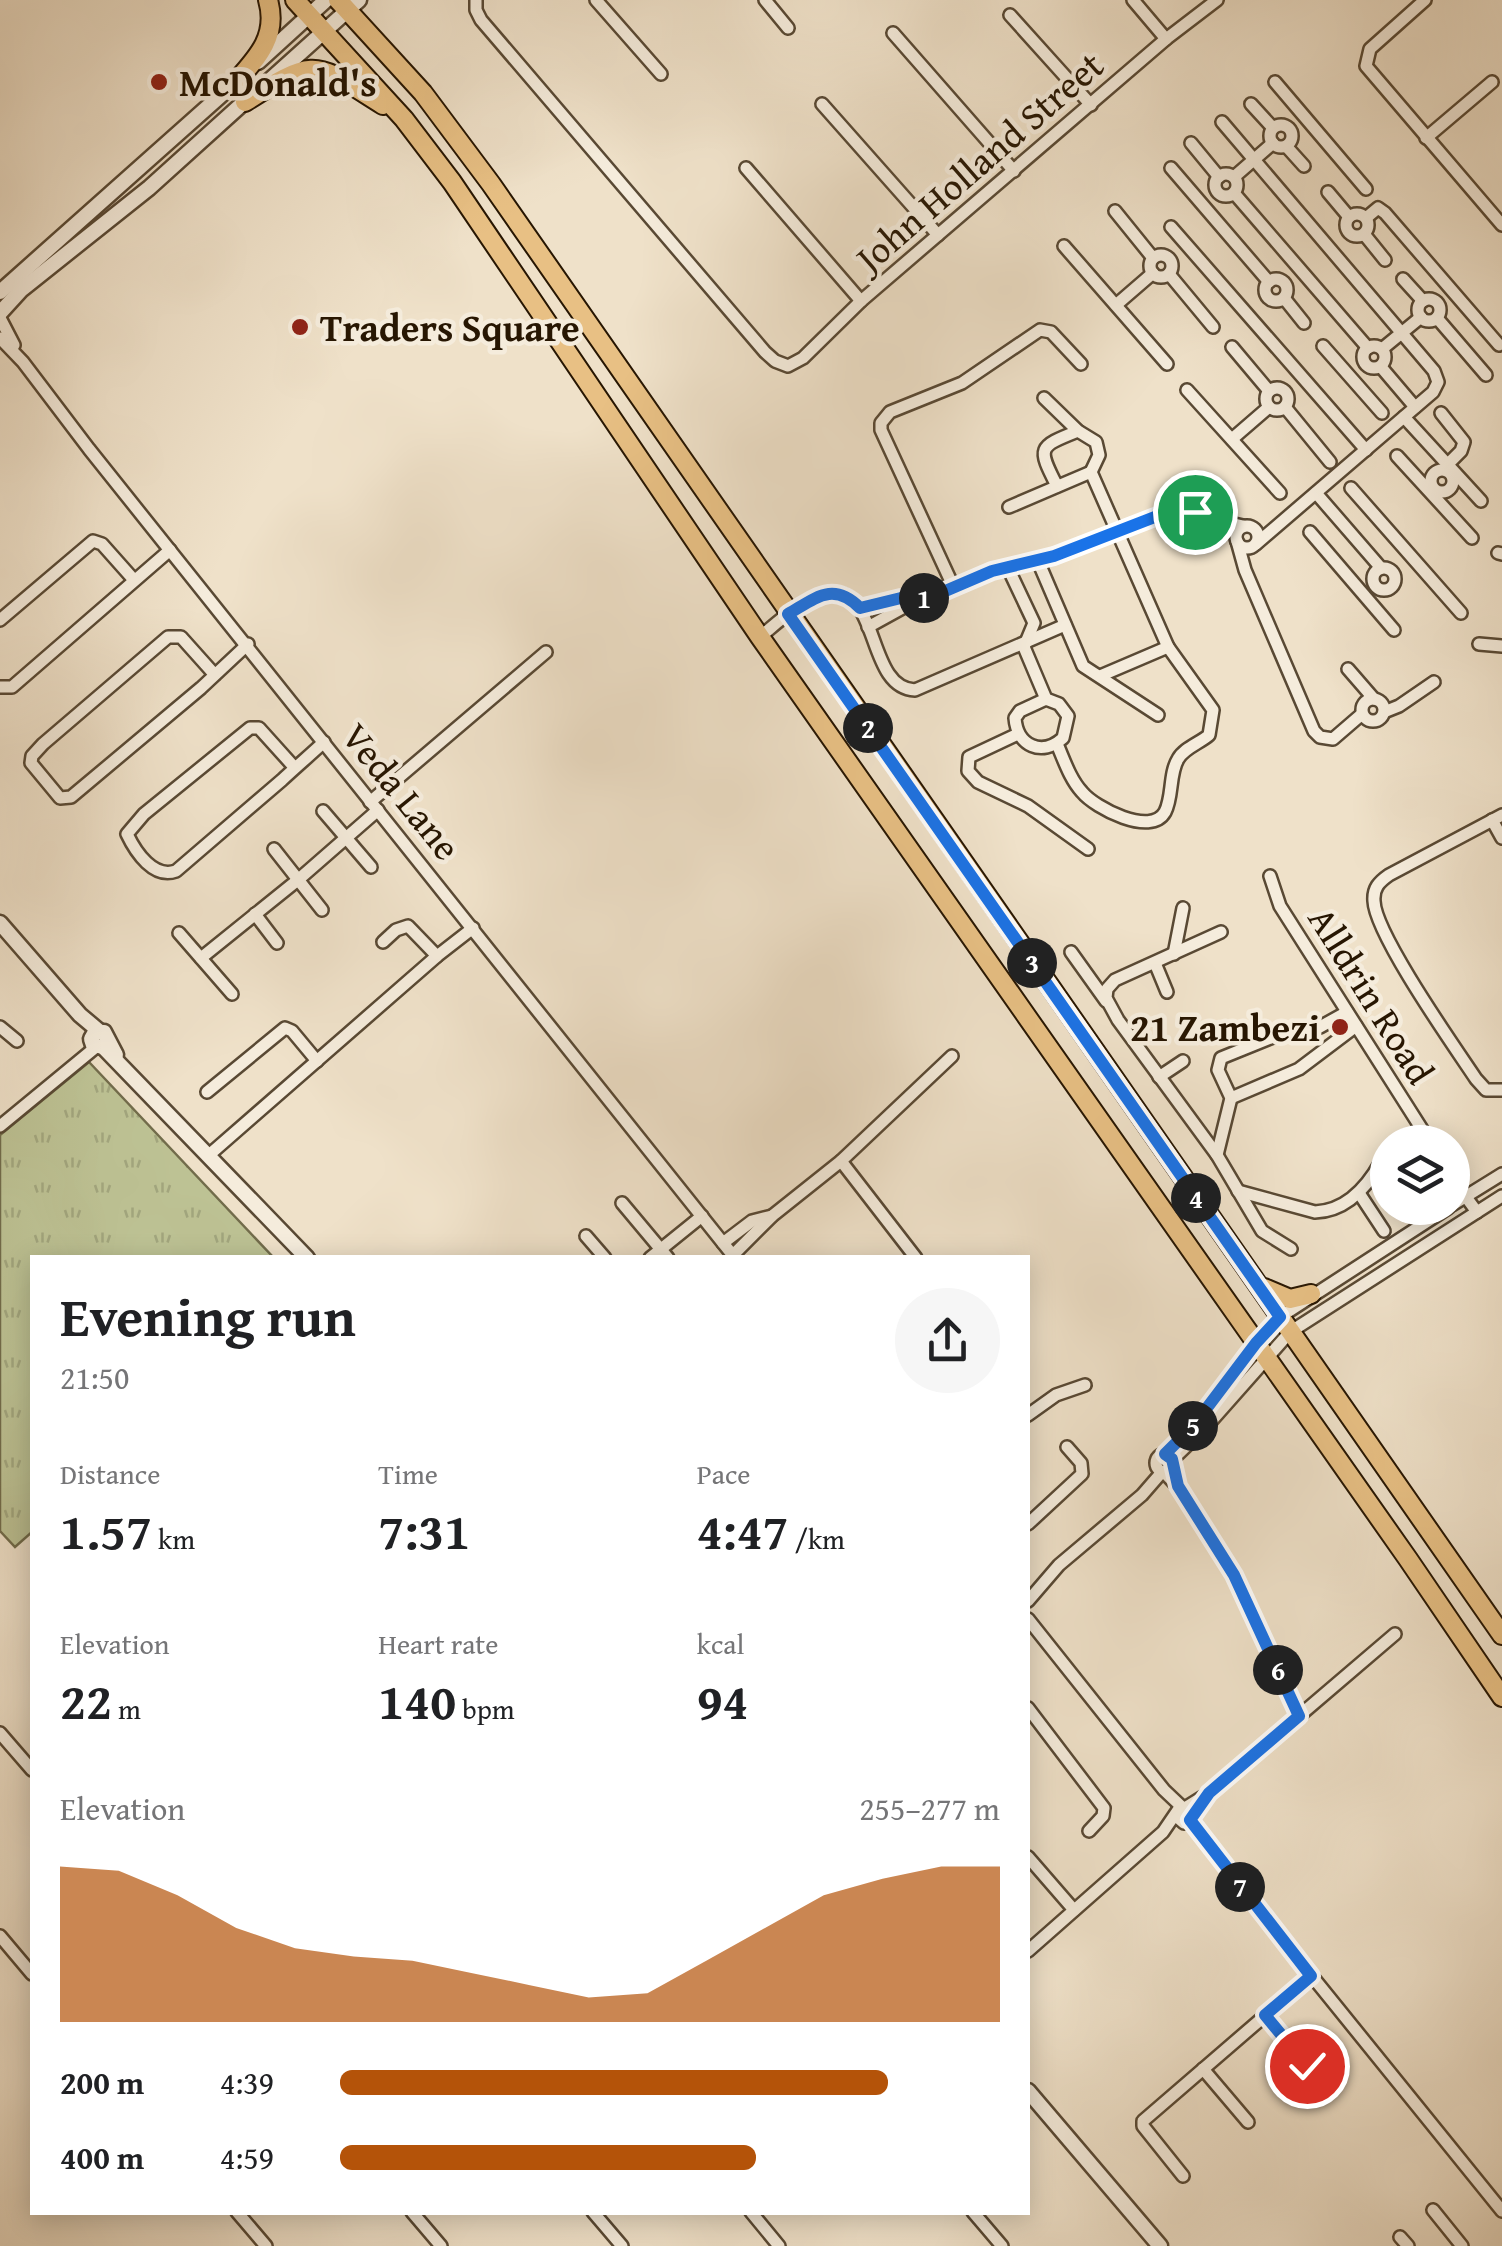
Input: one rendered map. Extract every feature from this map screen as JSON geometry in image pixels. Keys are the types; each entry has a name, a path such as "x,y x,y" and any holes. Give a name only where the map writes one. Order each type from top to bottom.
{"main road":[{"path":"231,87 268,39 272,23 268,0"},
{"path":"295,0 404,119 464,198 760,636 1502,1697"},
{"path":"349,3 432,104 1502,1635"},
{"path":"245,102 291,74 317,69 340,76 404,119"},
{"path":"1249,1274 1262,1287 1283,1298 1302,1299 1312,1294"}],"street":[{"path":"0,292 326,0"},
{"name":"John Holland Street","path":"476,0 481,20 765,352 782,365 804,358 861,300 1216,0"},
{"path":"596,0 661,74"},
{"path":"765,0 788,28"},
{"path":"1133,0 1166,39"},
{"path":"1425,0 1370,49 1366,60 1370,74 1500,217"},
{"path":"23,362 0,316 21,290 149,188 324,31 349,3"},
{"path":"1010,15 1091,105"},
{"path":"893,33 1014,170"},
{"path":"1274,82 1366,189"},
{"path":"1426,138 1492,82"},
{"path":"822,104 938,235"},
{"path":"1252,104 1273,128"},
{"path":"1234,177 1292,138 1291,130 1303,117"},
{"path":"868,626 918,600 992,571 1038,561 1173,510 1225,520 1239,534 1242,547 1254,546 1434,392 1438,377 1222,122"},
{"path":"1273,128 1282,125 1291,130"},
{"path":"1273,128 1270,136 1304,166"},
{"path":"1191,143 1219,177"},
{"path":"746,168 861,300"},
{"path":"1171,168 1269,282"},
{"path":"1219,177 1234,177 1234,193 1224,196 1218,192 1215,185 1219,177"},
{"path":"1204,205 1218,192"},
{"path":"1328,192 1349,217"},
{"path":"1234,193 1299,269 1375,349 1385,359 1380,366 1366,365 1363,358 1375,349 1401,334 1421,317"},
{"path":"1366,218 1378,208 1385,213 1499,345"},
{"path":"1114,212 1153,258"},
{"path":"1349,217 1358,214 1366,218 1364,234"},
{"path":"1348,233 1349,217"},
{"path":"1172,228 1366,450"},
{"path":"1329,249 1348,233 1364,234 1386,260"},
{"path":"1169,259 1186,243"},
{"path":"1064,246 1167,364"},
{"path":"1162,255 1169,259 1169,274 1159,277 1152,273 1153,258 1162,255"},
{"path":"1284,282 1299,269"},
{"path":"1116,305 1152,273"},
{"path":"1169,274 1213,327"},
{"path":"1403,279 1423,301"},
{"path":"1269,282 1284,282 1288,288 1284,298 1278,301 1268,297 1265,290 1269,282"},
{"path":"1453,292 1438,311 1427,321 1418,310 1423,301 1430,299 1438,311 1486,375"},
{"path":"1248,316 1268,297"},
{"path":"1284,298 1304,323"},
{"path":"954,588 880,423 890,412 962,383 1040,330 1051,332 1081,364"},
{"path":"0,338 23,362"},
{"path":"1324,346 1382,413"},
{"path":"1232,348 1269,392"},
{"name":"Veda Lane","path":"23,362 733,1255"},
{"path":"1351,376 1366,365"},
{"path":"1380,366 1416,406"},
{"path":"1284,391 1301,376"},
{"path":"1278,388 1284,391 1288,397 1285,407 1278,410 1268,406 1269,392 1278,388"},
{"path":"1188,390 1280,493"},
{"path":"1044,398 1062,411 1078,431 1090,436 1099,449 1091,472 1168,646 1213,710 1209,735 1177,760 1165,812 1152,822 1133,821 1087,798 1072,778 1057,744"},
{"path":"1232,440 1268,406"},
{"path":"1285,407 1330,462"},
{"path":"1431,490 1446,491 1464,442 1441,413"},
{"path":"1404,416 1453,475 1481,501"},
{"path":"1057,486 1042,450 1078,431"},
{"path":"1397,456 1472,538"},
{"path":"1009,507 1091,472"},
{"path":"1352,488 1461,614"},
{"path":"1316,493 1386,569 1395,577 1392,587 1382,590 1376,586 1374,576 1386,569 1408,553"},
{"path":"1242,562 1259,538 1257,530"},
{"path":"1239,534 1274,530"},
{"path":"1310,532 1394,630"},
{"path":"1239,534 1242,562 1314,731 1320,737 1333,739 1362,714 1364,704 1374,699"},
{"path":"0,620 93,541 102,544 134,580"},
{"path":"0,687 12,687 170,550"},
{"path":"1038,561 1083,666 1158,715"},
{"path":"1008,568 1034,623 1024,646 1026,657 1046,699 1060,704 1068,716 1067,731 1057,744 1034,748 1018,734 1016,715 1046,699"},
{"path":"1365,596 1376,586"},
{"path":"760,636 788,614 828,593 850,597 860,608 892,679 908,690 926,686 1065,624"},
{"path":"860,608 901,598 918,600"},
{"path":"214,675 181,637 168,637 43,744 31,762 53,792 62,799 71,797 214,675 248,644"},
{"path":"1479,644 1502,646"},
{"path":"1100,676 1168,646"},
{"path":"200,958 346,838 374,806 546,652"},
{"path":"1348,669 1380,702 1384,712"},
{"path":"1362,714 1374,721 1434,682"},
{"path":"295,768 266,733 250,728 144,814 127,834 159,873 170,874 295,768 324,742"},
{"path":"1018,734 969,757 968,771 978,782 1028,806 1088,849"},
{"path":"324,812 371,867"},
{"path":"1502,838 1497,818 1389,875 1375,890 1374,905 1381,928 1481,1086 1490,1092 1502,1090"},
{"path":"274,849 322,910"},
{"name":"Alldrin Road","path":"1270,876 1280,906 1419,1125"},
{"path":"1174,954 1183,908"},
{"path":"255,914 277,943"},
{"path":"0,923 98,1041 304,1255"},
{"path":"383,942 396,930 408,926 436,956"},
{"path":"209,1154 473,928"},
{"path":"1110,1005 1106,993 1110,985 1222,932"},
{"path":"179,934 232,994"},
{"path":"1071,952 1217,1155 1262,1231 1292,1249"},
{"path":"1155,963 1168,992"},
{"path":"1217,1155 1230,1098 1218,1070 1221,1058 1283,1032 1320,1027 1347,1012"},
{"path":"1230,1098 1299,1069 1356,1026"},
{"path":"0,1028 17,1040"},
{"path":"207,1092 285,1028 317,1061"},
{"path":"0,1126 98,1041"},
{"path":"735,1255 772,1216 841,1161 952,1056"},
{"path":"1159,1077 1183,1062"},
{"path":"1202,1134 1226,1127"},
{"path":"841,1161 914,1255"},
{"path":"1470,1194 1502,1174"},
{"path":"1238,1191 1318,1212 1332,1209 1360,1193 1370,1181"},
{"path":"1360,1193 1384,1231"},
{"path":"1285,1324 1502,1196"},
{"path":"622,1203 664,1253 702,1216"},
{"path":"1470,1203 1478,1212"},
{"path":"724,1243 752,1222 772,1216"},
{"path":"1030,1599 1060,1566 1142,1495 1164,1467 1206,1427 1260,1350 1312,1294 1420,1225"},
{"path":"586,1236 603,1255"},
{"path":"1030,1414 1056,1394 1085,1385"},
{"path":"1030,1522 1082,1474 1081,1463 1067,1447"},
{"path":"1164,1467 1234,1575 1299,1716"},
{"path":"1030,1622 1502,2211"},
{"path":"1030,1948 1395,1634"},
{"path":"1032,1725 1104,1808 1104,1816 1089,1831"},
{"path":"0,1733 30,1768"},
{"path":"1030,1858 1074,1910"},
{"path":"0,1936 30,1972"},
{"path":"1183,2176 1142,2122 1311,1976"},
{"path":"1265,2015 1307,2066"},
{"path":"1203,2068 1248,2122"},
{"path":"1030,2093 1160,2246"},
{"path":"1433,2210 1462,2246"},
{"path":"240,2215 266,2246"},
{"path":"415,2215 441,2246"},
{"path":"596,2215 622,2246"},
{"path":"754,2215 780,2246"},
{"path":"976,2215 1002,2246"}],"green space":[{"path":"89,1062 271,1255 30,1255 30,1534 15,1547 0,1531 0,1135"}],"place":[{"name":"McDonald's","path":"159,82"},
{"name":"Traders Square","path":"300,327"},
{"name":"21 Zambezi","path":"1340,1027"}],"route":[{"path":"1195,512 1173,510 1054,556 992,571 929,598 901,598 860,608 850,597 828,593 788,614 1280,1317 1194,1425 1165,1454 1174,1463 1178,1486 1234,1575 1299,1716 1209,1793 1190,1820 1311,1976 1265,2015 1307,2066"}]}
